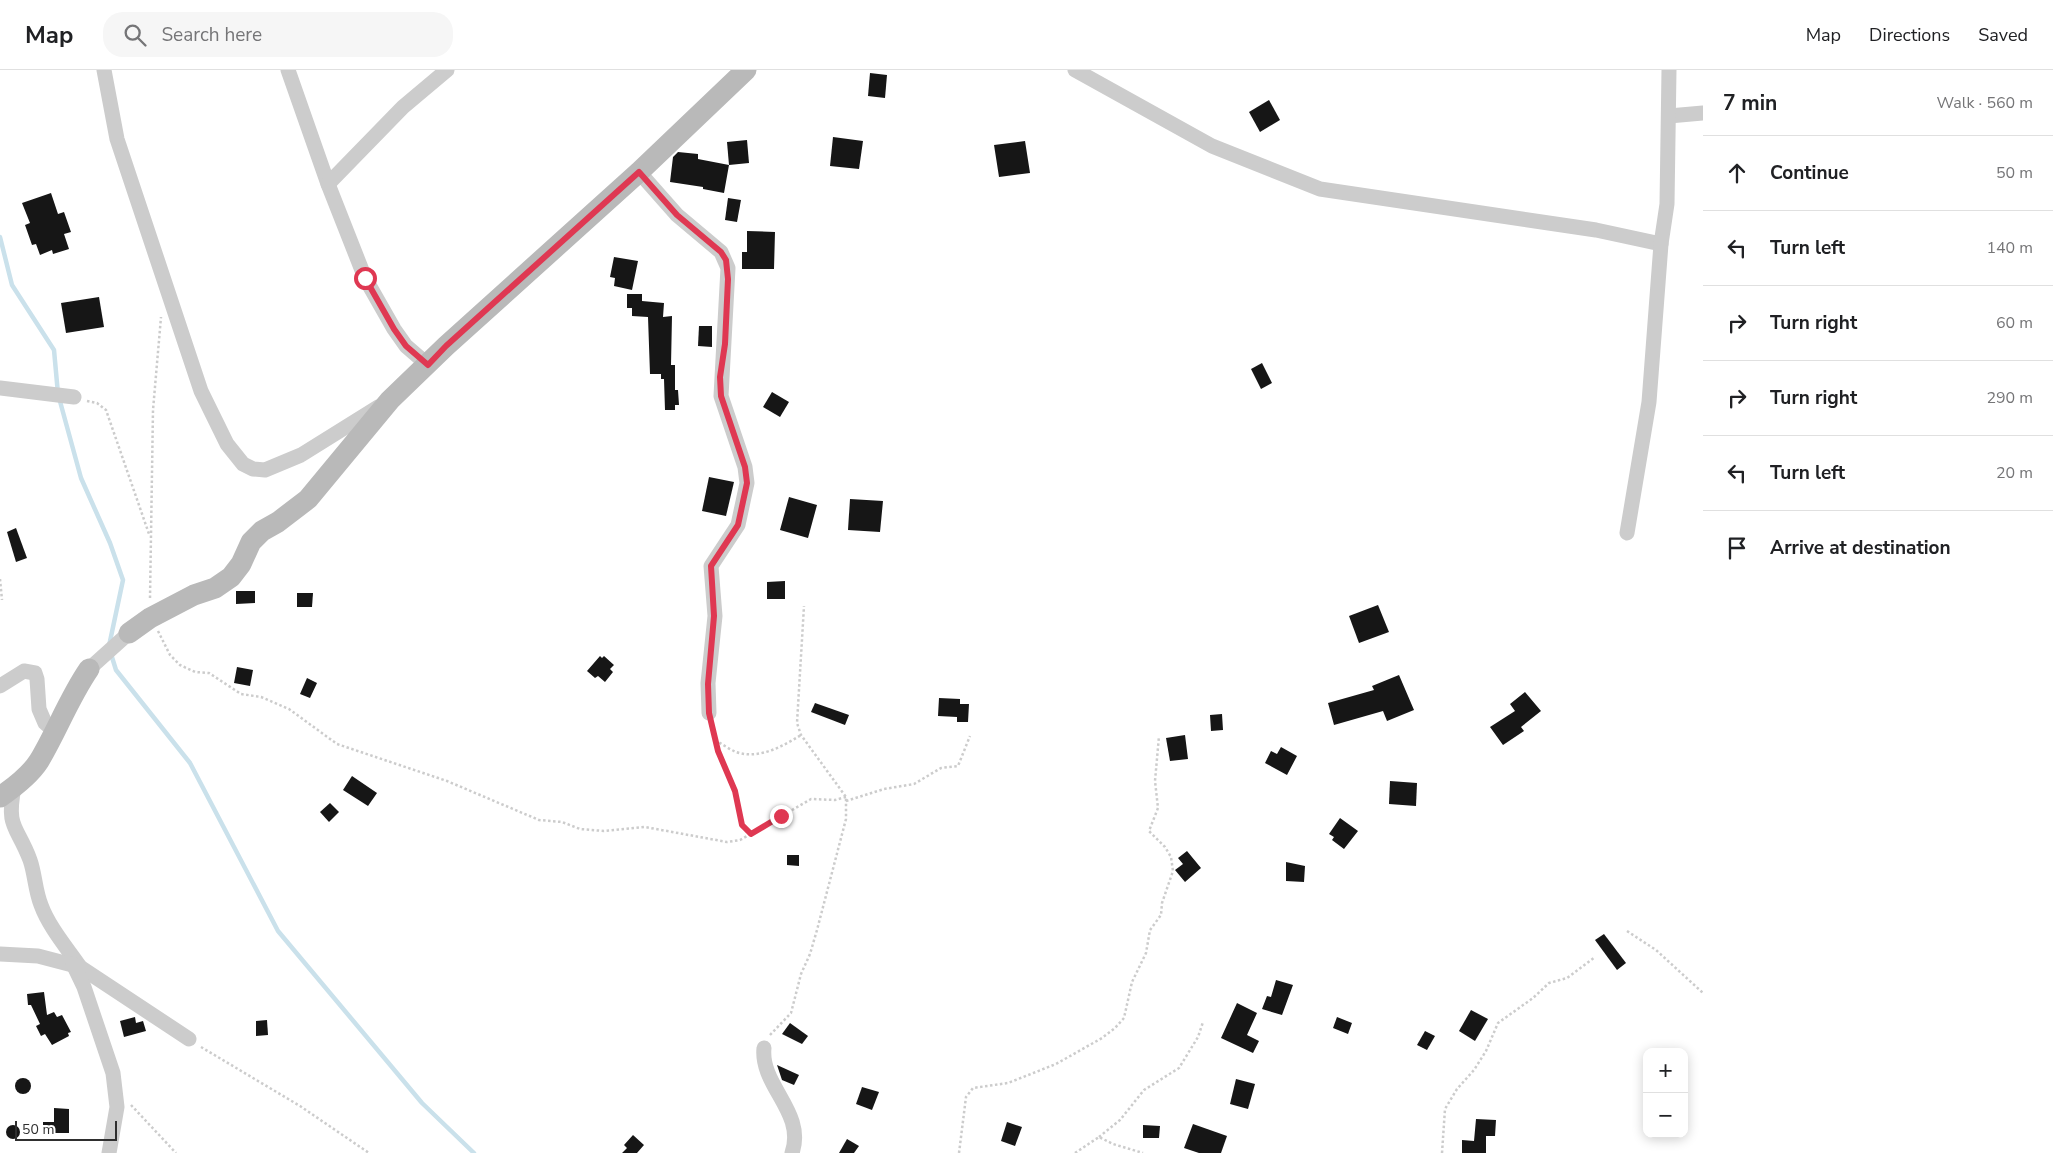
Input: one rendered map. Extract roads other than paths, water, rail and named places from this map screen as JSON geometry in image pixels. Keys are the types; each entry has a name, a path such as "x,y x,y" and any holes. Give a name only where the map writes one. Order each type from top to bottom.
{"street":[{"path":"104,70 118,138 167,293 201,391 227,444 242,464 253,469 265,470 301,455 390,400"},
{"path":"288,70 328,184 365,278 398,335 406,346 428,365"},
{"path":"328,184 403,107 448,70"},
{"path":"109,1153 115,1126 116,1089 113,1073 77,966 41,907 31,862 14,830 7,792 38,762 74,690 89,669 129,633 150,618 194,595 215,588 231,577 241,564 251,542 262,531 308,500 390,400 446,346 639,172 746,70"},
{"path":"1074,70 1212,146 1320,189 1596,230 1661,244"},
{"path":"1627,533 1649,402 1661,244 1667,204 1669,70"},
{"path":"1669,116 1703,113"},
{"path":"639,172 677,215 721,252 728,268 725,344 720,377 721,396 745,467 747,483 738,525 711,566 714,616 708,684 709,713"},
{"path":"0,388 74,397"},
{"path":"0,686 24,671 34,674 37,679 41,715 54,731"},
{"path":"0,954 38,956 77,966 189,1039"},
{"path":"764,1048 765,1068 785,1101 793,1130 795,1142 792,1153"}],"waterway":[{"path":"0,237 12,285 54,350 58,394 81,478 110,543 123,580 109,646"},
{"path":"111,654 116,670 190,763 278,931 422,1103 474,1153"}]}
